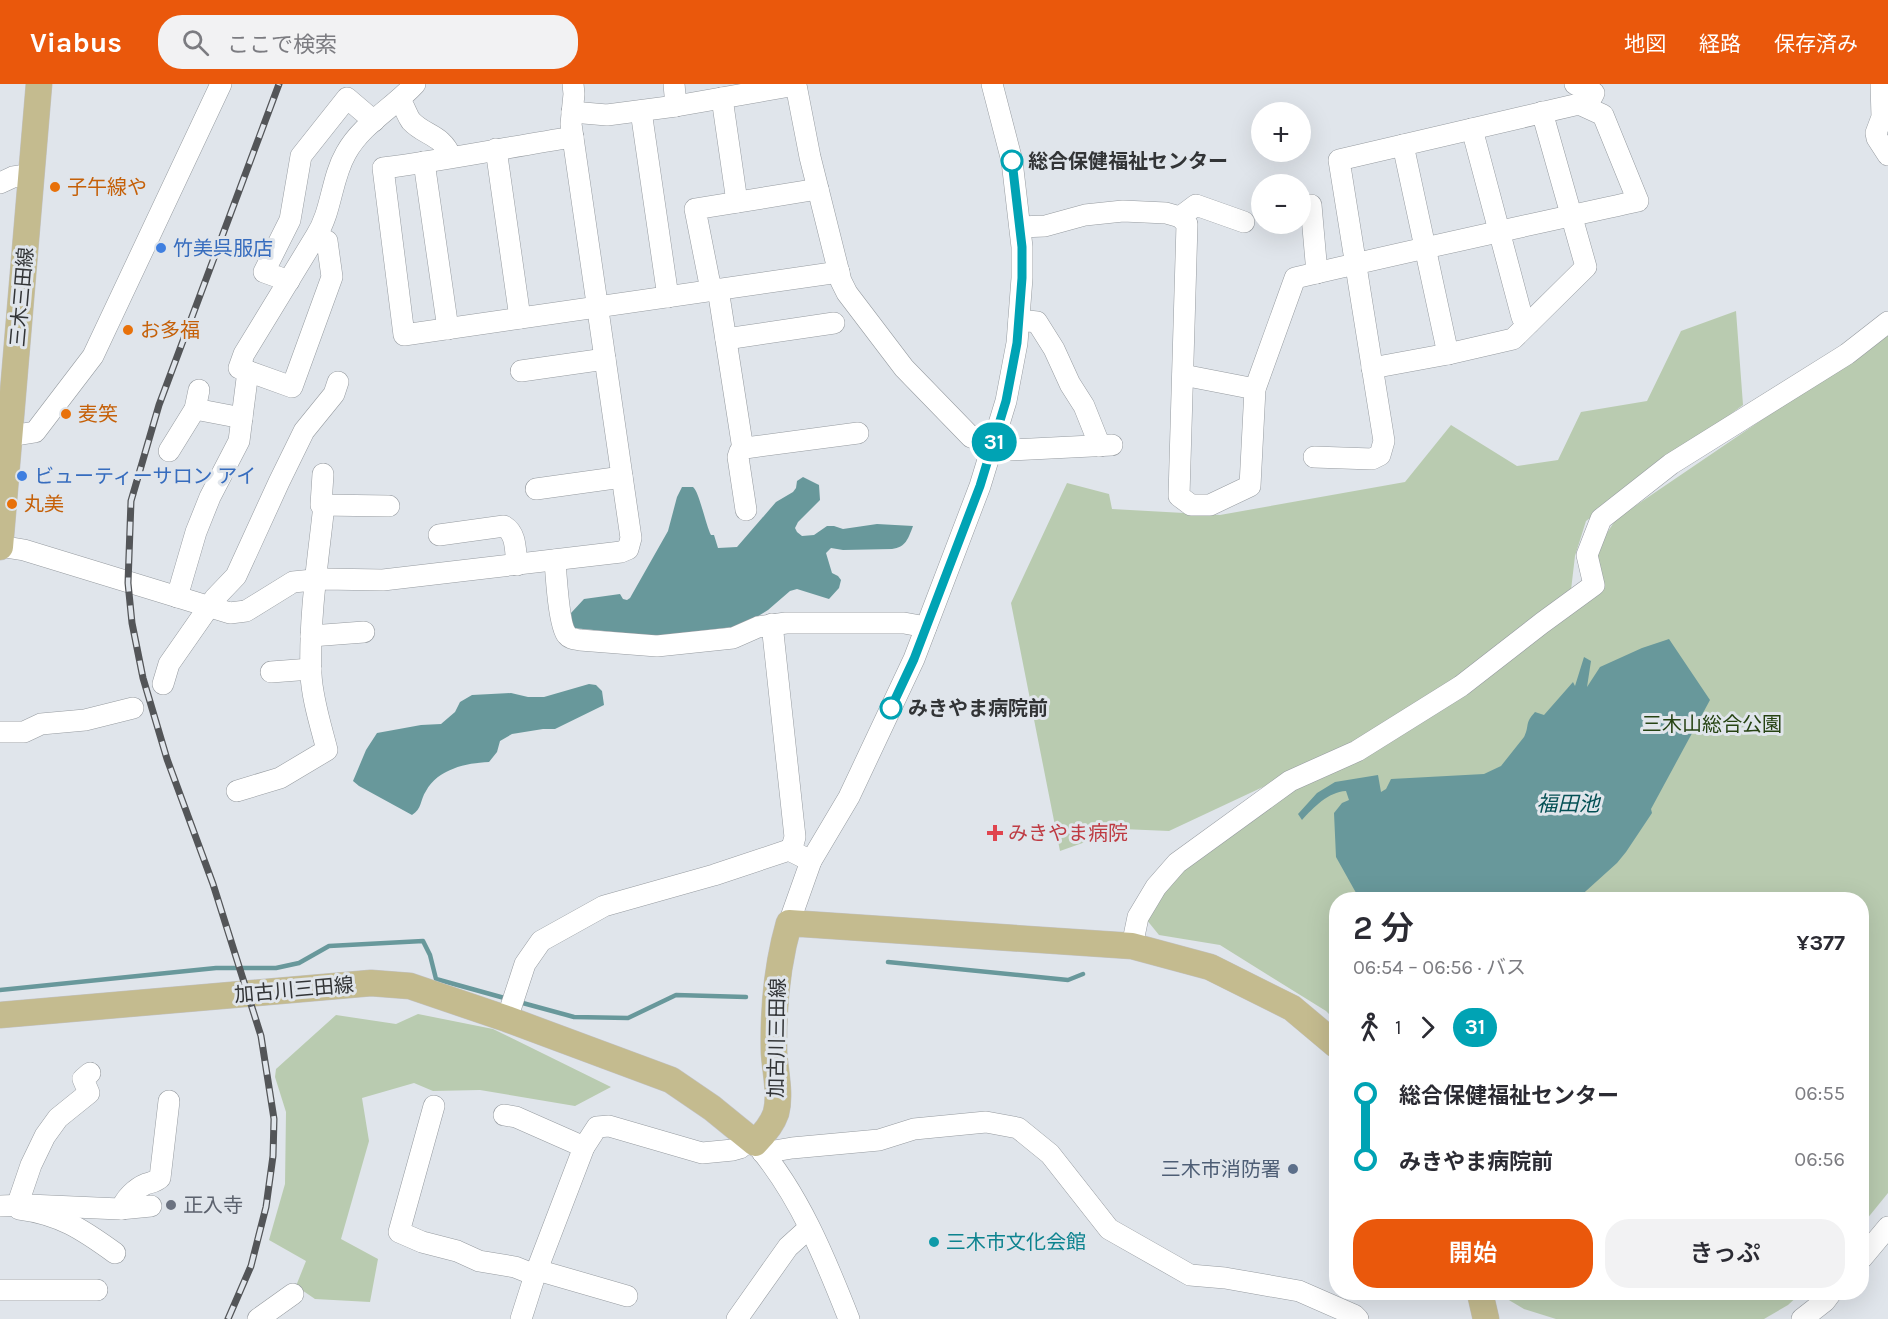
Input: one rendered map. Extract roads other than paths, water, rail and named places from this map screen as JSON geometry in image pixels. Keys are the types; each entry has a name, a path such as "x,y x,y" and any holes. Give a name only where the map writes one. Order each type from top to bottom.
{"main road":[{"name":"三木三田線","path":"0,539 39,84"},
{"path":"789,923 1132,946 1210,967 1292,1008 1329,1039"},
{"name":"加古川三田線","path":"0,1015 371,983 410,986 507,1019 671,1080 712,1108 756,1145 768,1129 776,1111 774,1050 777,975 789,923"},
{"path":"1482,1300 1486,1319"}],"street":[{"path":"10,436 35,432 93,356 221,84"},
{"path":"316,236 327,241 332,277 292,387 239,368 244,354 316,236 322,227 337,174 346,152 363,130 415,84"},
{"path":"0,539 24,550 230,613 246,611 293,582 383,580 621,552 628,549 631,538 571,124 573,84"},
{"path":"674,84 676,106"},
{"path":"789,923 811,861 849,797 914,659 980,486 1006,401 1017,343 1022,268 1020,226 1012,161 992,84"},
{"path":"1575,84 1594,93 1587,106"},
{"path":"1881,84 1882,117 1876,133 1888,155"},
{"path":"572,112 607,115 641,111 796,85 818,189 839,272 847,293 904,368 971,437 1010,450 1106,446 1037,322 1019,320"},
{"path":"289,281 264,272 290,220 301,156 347,98 374,121"},
{"path":"722,98 737,202"},
{"path":"399,100 413,123 447,147 451,157"},
{"path":"1020,226 1045,226 1085,214 1123,211 1166,213 1180,217 1187,224 1179,496 1191,505 1210,505 1250,486 1255,389 1295,278 1355,264 1425,248 1638,201 1603,115 1579,104 1339,160 1355,264 1384,441 1380,455 1372,459 1314,457"},
{"path":"641,111 668,297"},
{"path":"1372,368 1513,339 1586,267 1542,112"},
{"path":"1472,129 1522,317 1529,323"},
{"path":"573,137 383,168 404,336 839,272"},
{"path":"1403,145 1448,354"},
{"path":"496,149 520,318"},
{"path":"424,162 447,329"},
{"path":"0,183 13,177 33,174"},
{"path":"745,448 742,443 726,339 695,208 818,189"},
{"path":"1180,217 1196,205 1244,222"},
{"path":"1311,205 1317,273"},
{"path":"1132,946 1138,917 1156,887 1177,863 1290,781 1357,751 1461,686 1594,585 1587,555 1601,519 1671,464 1847,354 1888,322"},
{"path":"726,339 834,323"},
{"path":"521,370 605,359"},
{"path":"177,597 210,497 239,441 248,371"},
{"path":"1183,375 1255,389"},
{"path":"163,684 169,664 215,598 236,576 304,431 334,394 338,382"},
{"path":"169,450 197,399 242,418"},
{"path":"746,510 738,457 740,451 745,448 858,433"},
{"path":"323,474 321,505 389,506"},
{"path":"536,489 622,477"},
{"path":"237,791 280,778 327,750 311,676 314,580 324,505"},
{"path":"439,535 504,526 510,530 514,538 517,565"},
{"path":"555,560 565,633 569,638 657,646 733,639 758,627 772,624 904,623 926,627"},
{"path":"772,624 795,837 791,851"},
{"path":"311,636 364,632"},
{"path":"271,672 311,669"},
{"path":"0,732 24,732 41,724 85,720 133,708"},
{"path":"507,1019 525,964 541,941 604,906 714,875 789,850 811,861"},
{"path":"9,1206 45,1136 58,1118 89,1093 83,1079 90,1072"},
{"path":"122,1209 124,1201 144,1185 160,1178 169,1101"},
{"path":"434,1106 399,1232 422,1242 457,1251 479,1262 515,1267 627,1296"},
{"path":"504,1115 516,1117 584,1147"},
{"path":"521,1319 536,1272 584,1147 597,1127 609,1126 702,1153 756,1145 792,1148 879,1140 914,1129 986,1122 1018,1128 1050,1154 1109,1229 1190,1275 1225,1278 1299,1291 1354,1315 1358,1319"},
{"path":"756,1145 783,1181 809,1228 849,1319"},
{"path":"9,1206 122,1209 151,1206"},
{"path":"9,1206 39,1212 85,1230 114,1253"},
{"path":"1869,1250 1888,1227"},
{"path":"737,1319 788,1247 809,1228"},
{"path":"832,1276 836,1319"},
{"path":"0,1290 97,1290"},
{"path":"258,1319 293,1294"},
{"path":"1802,1319 1826,1300"}],"water":[{"path":"803,477 819,485 820,500 795,528 802,536 814,535 827,526 843,529 877,524 913,526 908,538 903,544 892,549 843,550 831,548 826,553 832,573 841,580 839,588 829,599 797,589 790,591 768,610 733,627 656,636 573,628 571,613 584,599 620,594 623,599 630,598 668,531 682,487 693,487 695,490 709,531 711,535 714,535 718,548 737,547 776,502 793,492 797,481"},
{"name":"福田池","path":"1669,639 1710,700 1651,809 1652,813 1617,863 1585,892 1356,892 1336,857 1334,813 1342,803 1349,800 1346,791 1327,797 1302,820 1298,814 1317,793 1335,782 1378,775 1381,792 1386,789 1391,779 1484,774 1501,766 1524,737 1528,722 1535,712 1544,715 1573,682 1575,686 1584,657 1591,661 1587,687 1600,667 1642,648"},
{"path":"589,684 596,685 602,691 604,705 555,729 512,734 500,741 497,752 489,762 462,766 445,772 431,783 419,807 412,815 353,781 366,750 377,733 441,724 455,712 460,702 472,695 511,693 528,697 544,697"}],"waterway":[{"path":"0,990 216,968 276,968 299,963 329,946 423,941 430,955 436,979 508,999"},
{"path":"888,962 1068,980 1083,974"},
{"path":"519,1002 574,1017 628,1018 676,995 746,997"}],"railway":[{"path":"228,1319 251,1266 266,1207 273,1156 274,1119 261,1036 213,884 167,759 143,678 132,623 128,583 131,501 159,405 279,84"}],"place":[{"name":"総合保健福祉センター","path":"1012,161"},
{"name":"子午線や","path":"55,187"},
{"name":"竹美呉服店","path":"161,248"},
{"name":"お多福","path":"128,330"},
{"name":"麦笑","path":"66,414"},
{"name":"ビューティーサロン アイ","path":"22,476"},
{"name":"丸美","path":"12,504"},
{"name":"みきやま病院前","path":"891,708"},
{"name":"みきやま病院","path":"995,833"},
{"name":"三木市消防署","path":"1293,1169"},
{"name":"正入寺","path":"171,1205"},
{"name":"三木市文化会館","path":"934,1242"}],"park label":[{"name":"三木山総合公園","path":"1712,724"}]}
